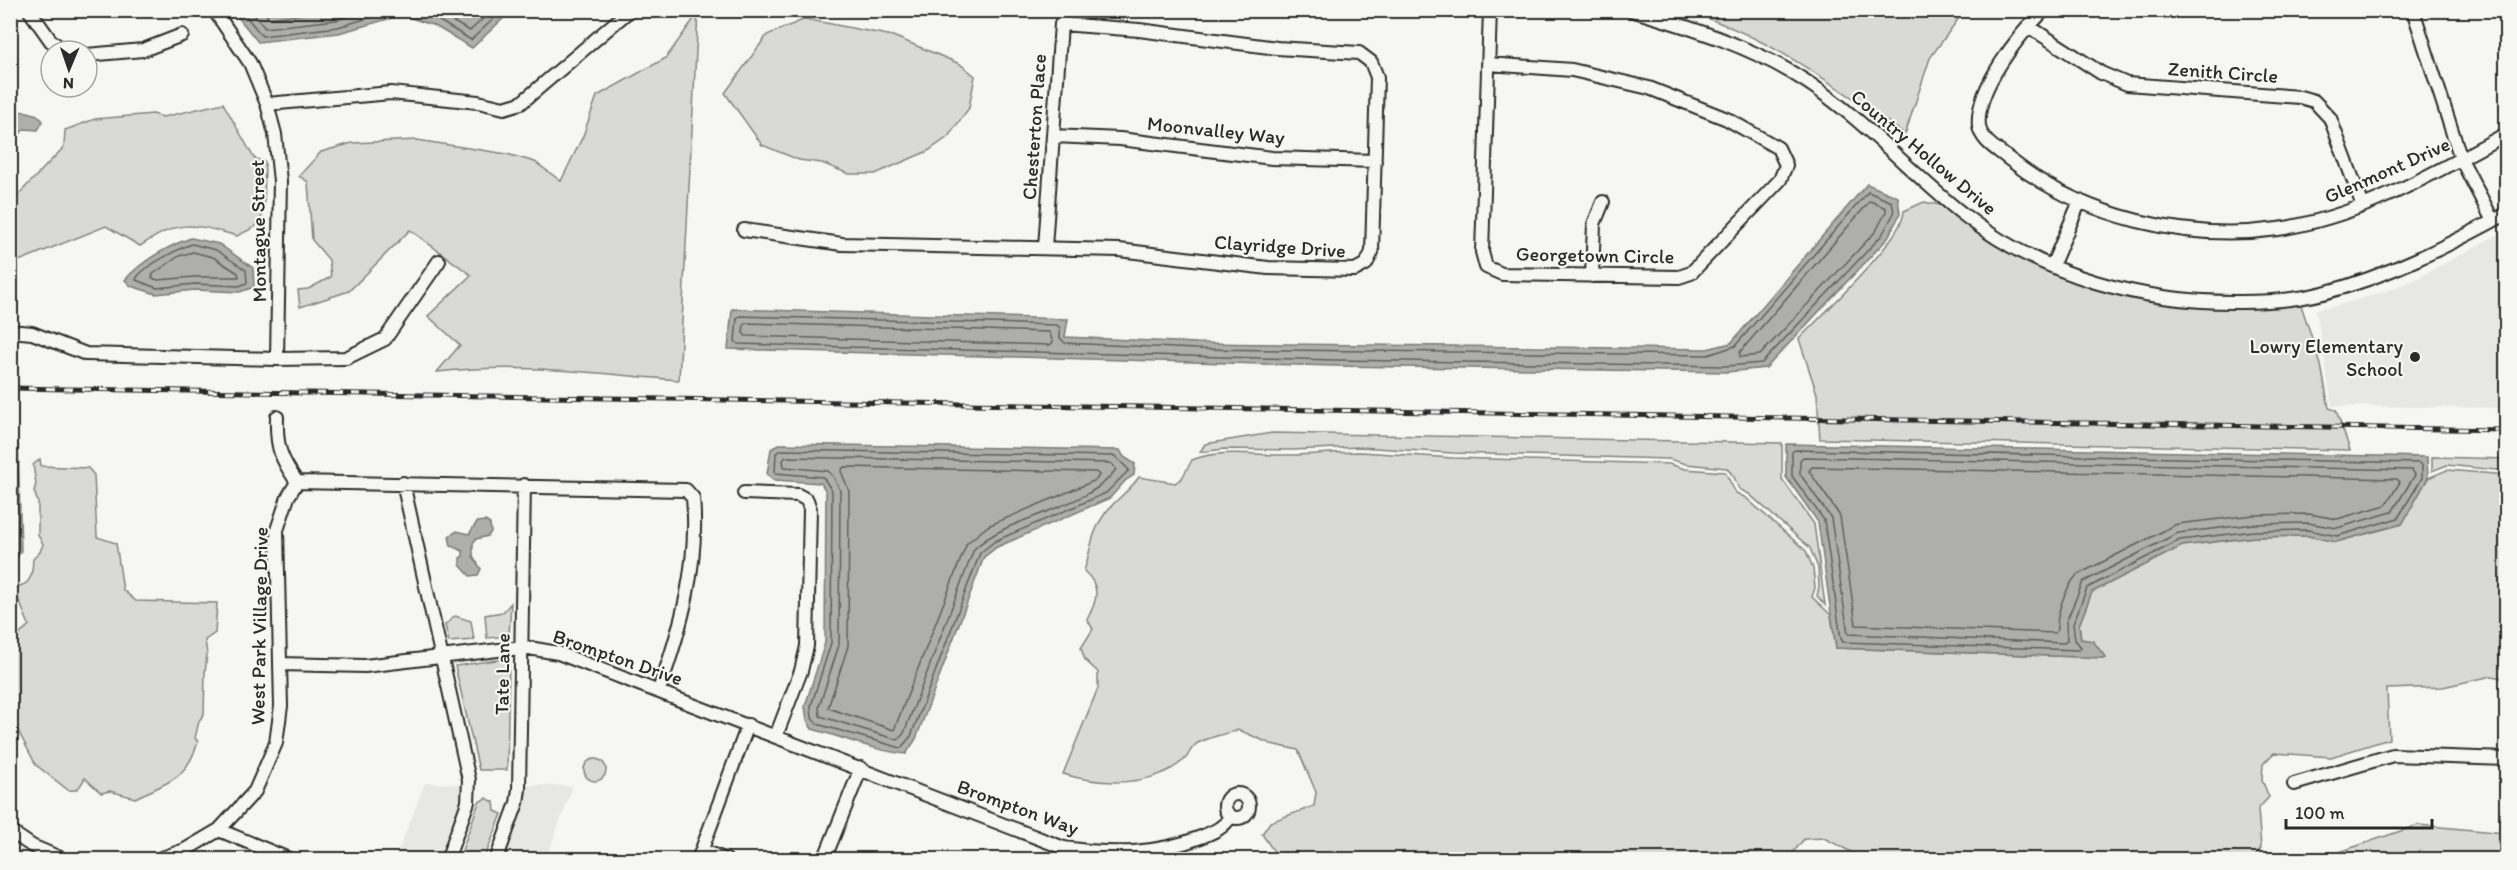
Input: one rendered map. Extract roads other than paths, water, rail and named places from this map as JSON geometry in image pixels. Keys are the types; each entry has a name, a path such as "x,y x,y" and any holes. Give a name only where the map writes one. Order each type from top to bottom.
{"street":[{"path":"29,10 50,39"},
{"name":"Montague Street","path":"214,10 250,63 267,104 275,134 280,182 277,359"},
{"path":"267,104 391,93 478,102 504,108 521,103 630,10"},
{"name":"Chesterton Place","path":"1045,247 1061,24 1067,10"},
{"name":"Georgetown Circle","path":"1488,64 1572,70 1649,88 1727,119 1778,148 1786,165 1780,180 1691,273 1679,277 1502,274 1486,267 1482,252 1488,64 1490,10"},
{"name":"Country Hollow Drive","path":"1631,10 1689,28 1754,53 1807,82 1856,118 1964,215 2009,246 2052,266 2131,292 2171,299 2267,302 2320,294 2390,273 2506,214"},
{"name":"Glenmont Drive","path":"2044,10 2028,26 2000,62 1980,109 1979,128 1988,142 2016,164 2080,201 2114,214 2151,224 2224,233 2277,229 2327,219 2363,206 2461,159 2506,134"},
{"path":"2413,10 2461,159 2493,221"},
{"name":"Clayridge Drive","path":"744,230 842,244 1119,250 1268,268 1355,270 1366,264 1372,252 1375,161 1377,77 1371,62 1359,53 1277,48 1139,30 1061,24"},
{"name":"Zenith Circle","path":"2028,26 2101,73 2127,84 2300,97 2314,101 2330,118 2363,206"},
{"path":"99,54 143,50 182,35"},
{"name":"Moonvalley Way","path":"1053,136 1120,139 1272,158 1375,161"},
{"path":"2052,266 2080,201"},
{"path":"1592,276 1594,224 1603,202"},
{"path":"10,331 32,333 86,354 277,359 346,358 385,339 439,261"},
{"path":"277,417 277,444 284,465 297,482 686,490 690,493 693,504 692,561 689,585 676,642 659,690"},
{"name":"West Park Village Drive","path":"156,860 169,858 219,830 255,791 276,743 281,706 277,530 288,497 297,482"},
{"path":"403,483 468,778 469,791 464,817 447,860"},
{"name":"Tate Lane","path":"496,860 517,803 519,789 524,485"},
{"path":"744,493 798,495 807,500 810,509 807,646 801,671 776,736"},
{"name":"Brompton Drive","path":"280,664 365,666 523,647 558,653 861,768"},
{"path":"726,860 700,855 748,725"},
{"path":"2294,784 2393,755 2506,759"},
{"path":"824,860 861,768"},
{"name":"Brompton Way","path":"861,768 1062,854 1120,853 1165,849 1211,833 1225,825 1230,817"},
{"path":"219,830 291,860"},
{"path":"10,831 32,846 65,860"}],"water":[{"path":"233,11 511,11 472,48 435,26 402,15 339,33 258,42"},
{"path":"11,111 28,112 37,115 43,121 38,130 24,129 11,145"},
{"path":"1867,184 1898,197 1900,214 1887,239 1766,368 1727,372 1335,366 728,349 732,309 1068,319 1065,337 1197,343 1707,349 1731,343"},
{"path":"191,238 219,244 253,268 254,287 240,292 195,290 156,294 131,286 125,280 155,255"},
{"path":"18,443 21,552 14,560 10,556 10,444"},
{"path":"779,444 1120,450 1124,457 1135,464 1134,475 1126,480 1110,498 997,547 984,557 916,739 906,754 870,747 812,729 807,720 805,706 825,643 826,492 821,483 774,480 767,474 771,449"},
{"path":"1786,444 2427,457 2428,478 2402,524 2336,542 2308,536 2254,537 2182,546 2092,592 2079,625 2081,639 2093,641 2106,658 1836,648 1818,522 1786,477"},
{"path":"485,521 490,524 491,532 488,536 476,539 473,543 473,556 481,569 478,575 470,576 460,565 463,551 451,546 449,536 457,531 469,534 477,522"}],"railway":[{"path":"10,388 2506,430"}],"place":[{"name":"Lowry Elementary School","path":"2415,357"}]}
